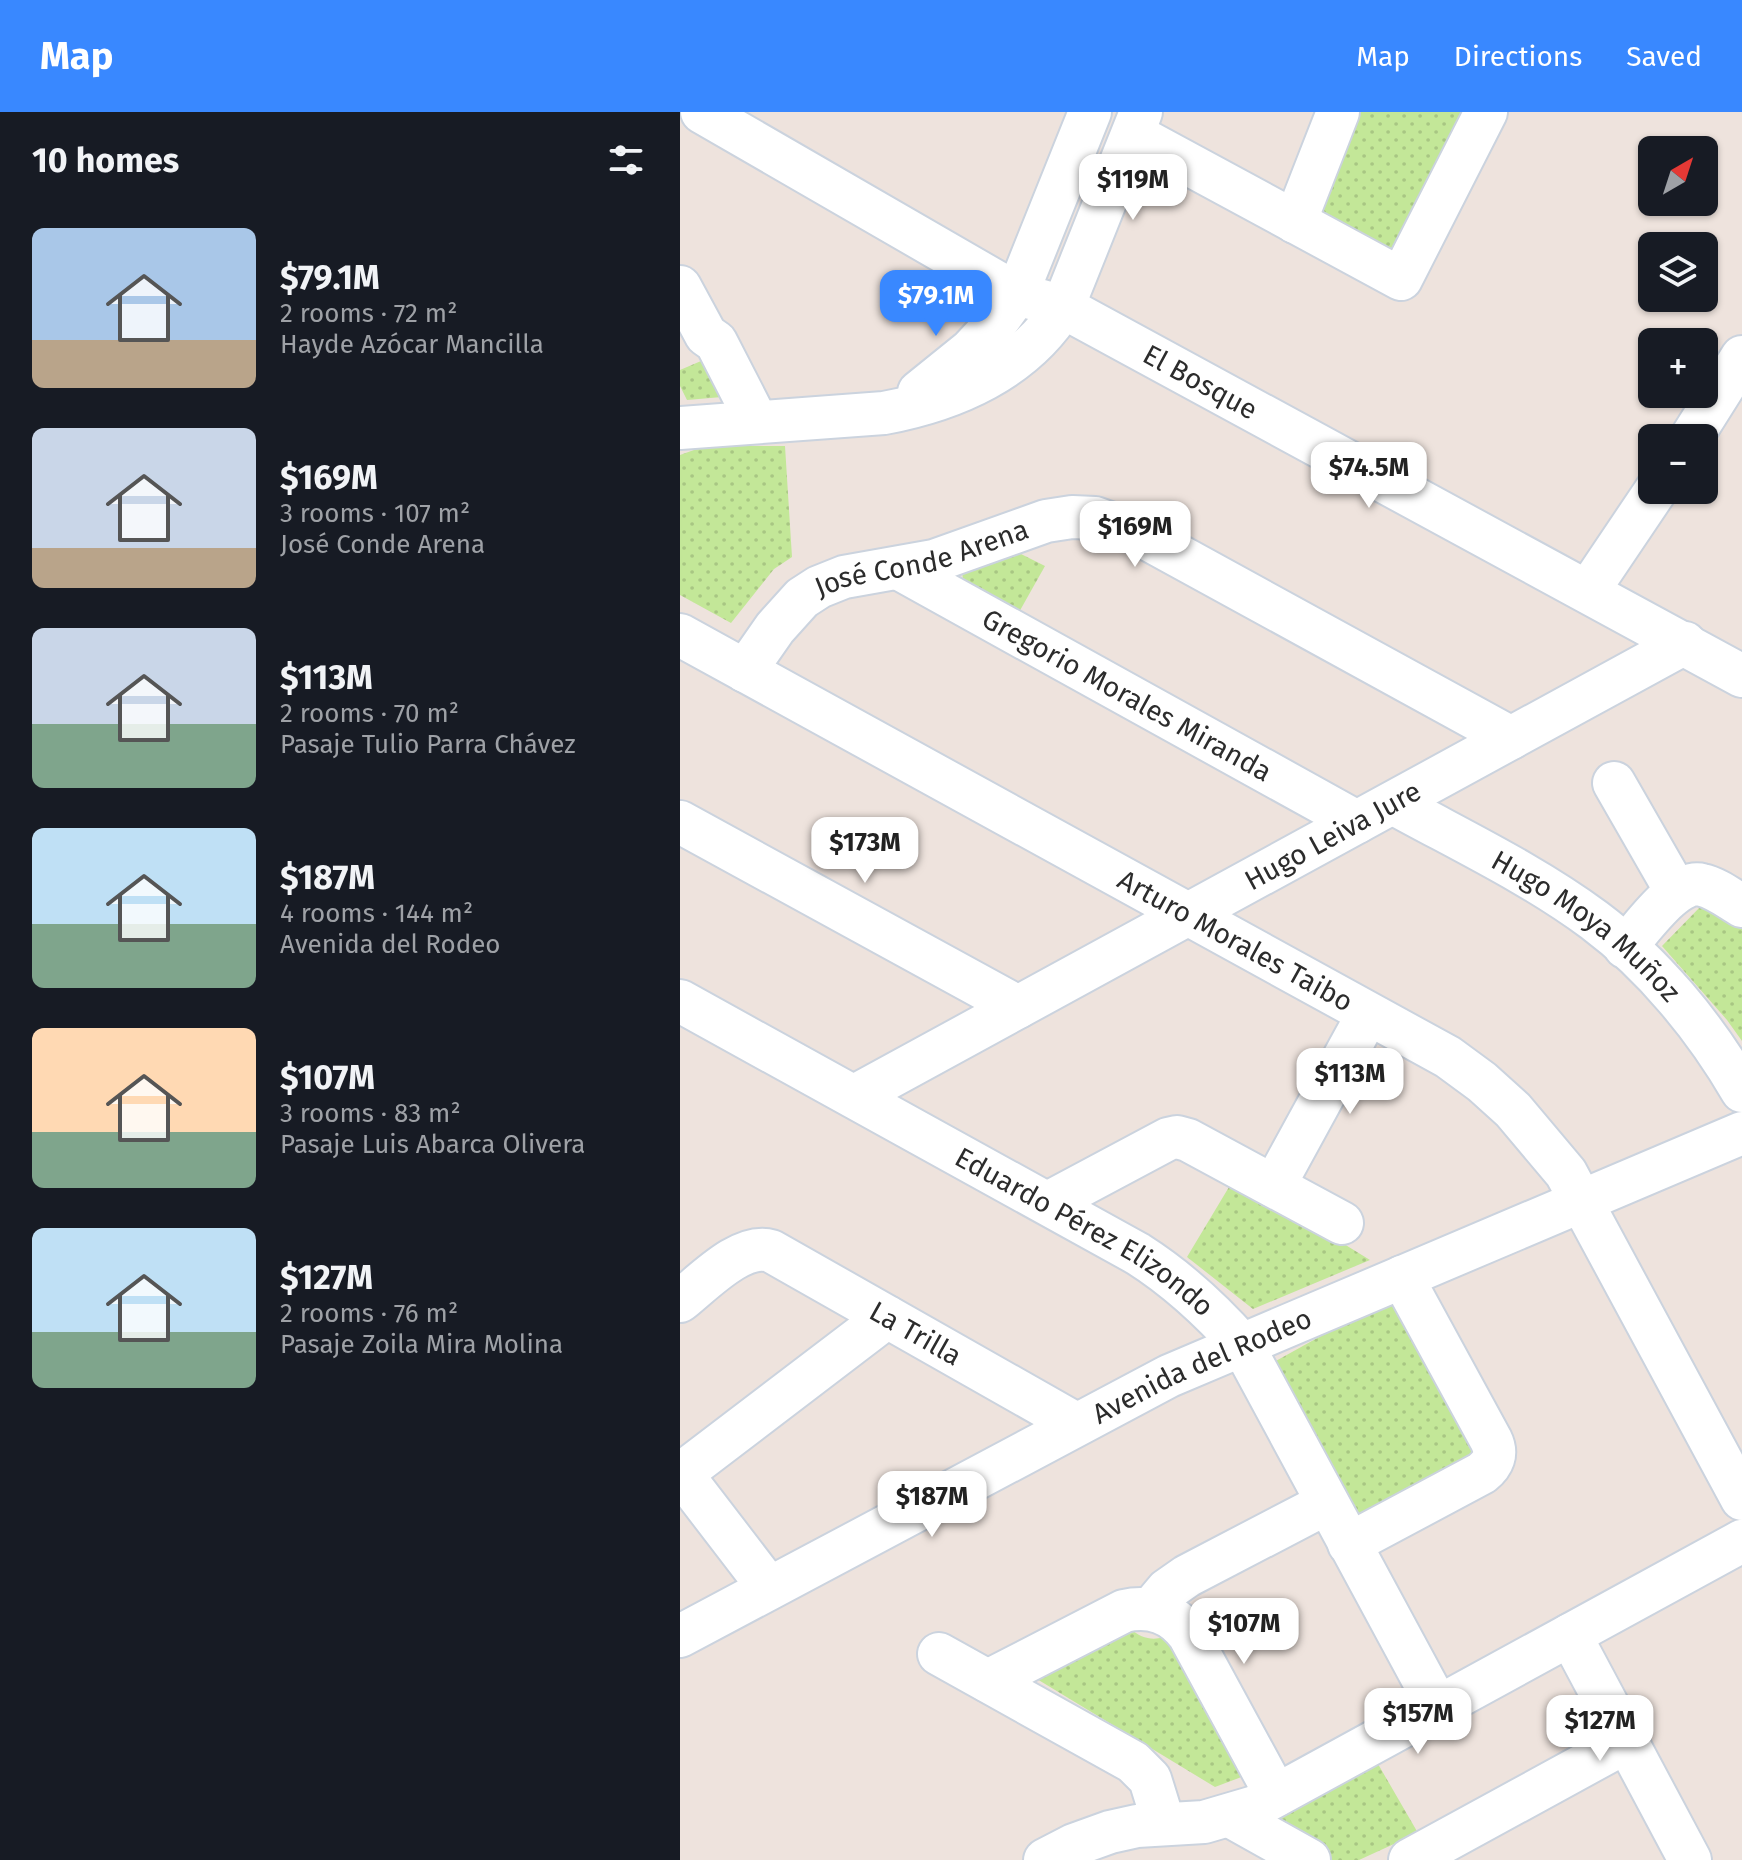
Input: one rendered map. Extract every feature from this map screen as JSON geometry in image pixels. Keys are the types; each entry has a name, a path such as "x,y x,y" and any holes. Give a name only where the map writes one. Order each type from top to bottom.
{"street":[{"name":"El Bosque","path":"702,112 1017,294 1063,307 1742,676"},
{"path":"884,413 915,395 953,366 996,323 1017,294 1090,112"},
{"path":"1295,222 1338,112"},
{"path":"681,426 884,413 937,401 986,379 1028,348 1063,307 1137,123 1295,222 1401,279 1486,112"},
{"path":"680,287 693,341 716,342 757,422"},
{"path":"1700,424 1742,357"},
{"path":"1588,591 1647,504"},
{"name":"José Conde Arena","path":"745,671 775,628 802,598 819,587 844,577 959,554 1046,521 1072,517 1095,518 1137,533 1511,738"},
{"name":"Gregorio Morales Miranda","path":"898,568 1357,822"},
{"name":"Arturo Morales Taibo","path":"680,635 1448,1057 1482,1082 1539,1138 1566,1173 1742,1499"},
{"name":"Hugo Leiva Jure","path":"855,1096 1685,643"},
{"path":"1614,783 1676,891"},
{"name":"Hugo Moya Muñoz","path":"1393,803 1563,899 1625,947 1692,1018 1742,1091"},
{"path":"680,822 1018,1007"},
{"path":"1625,947 1683,886 1699,884 1742,906"},
{"name":"Eduardo Pérez Elizondo","path":"680,1001 1165,1270 1218,1317 1243,1346 1438,1707"},
{"path":"1274,1186 1368,1014"},
{"name":"Avenida del Rodeo","path":"680,1636 1169,1376 1742,1133"},
{"path":"1048,1203 1177,1137 1188,1140 1342,1223"},
{"name":"La Trilla","path":"680,1301 740,1255 755,1249 771,1251 1076,1424"},
{"path":"1349,1544 1482,1473 1489,1468 1495,1453 1491,1440 1402,1277"},
{"path":"769,1588 681,1473 887,1317"},
{"path":"1151,1609 1167,1590 1187,1576 1327,1503"},
{"path":"1045,1860 1110,1832 1204,1822 1230,1816 1276,1795 1742,1541"},
{"path":"988,1681 1114,1614 1151,1609 1172,1617 1189,1635 1276,1795"},
{"path":"1570,1635 1690,1860"},
{"path":"939,1654 1133,1762 1150,1779 1164,1824"},
{"path":"1410,1860 1626,1742"},
{"path":"1230,1816 1309,1860"}],"green space":[{"path":"1349,112 1464,112 1396,255 1313,208"},
{"path":"701,361 722,397 687,400 680,386 680,370"},
{"path":"705,446 785,446 792,557 774,569 731,623 680,595 680,455"},
{"path":"1013,550 1045,566 1018,614 964,587 961,564"},
{"path":"1702,905 1742,926 1742,1041 1662,946"},
{"path":"1235,1177 1370,1260 1253,1309 1187,1257"},
{"path":"1393,1296 1484,1458 1365,1524 1274,1362"},
{"path":"1129,1628 1150,1638 1175,1634 1252,1773 1215,1787 1027,1673"},
{"path":"1378,1764 1418,1833 1359,1860 1332,1860 1268,1822"}]}
